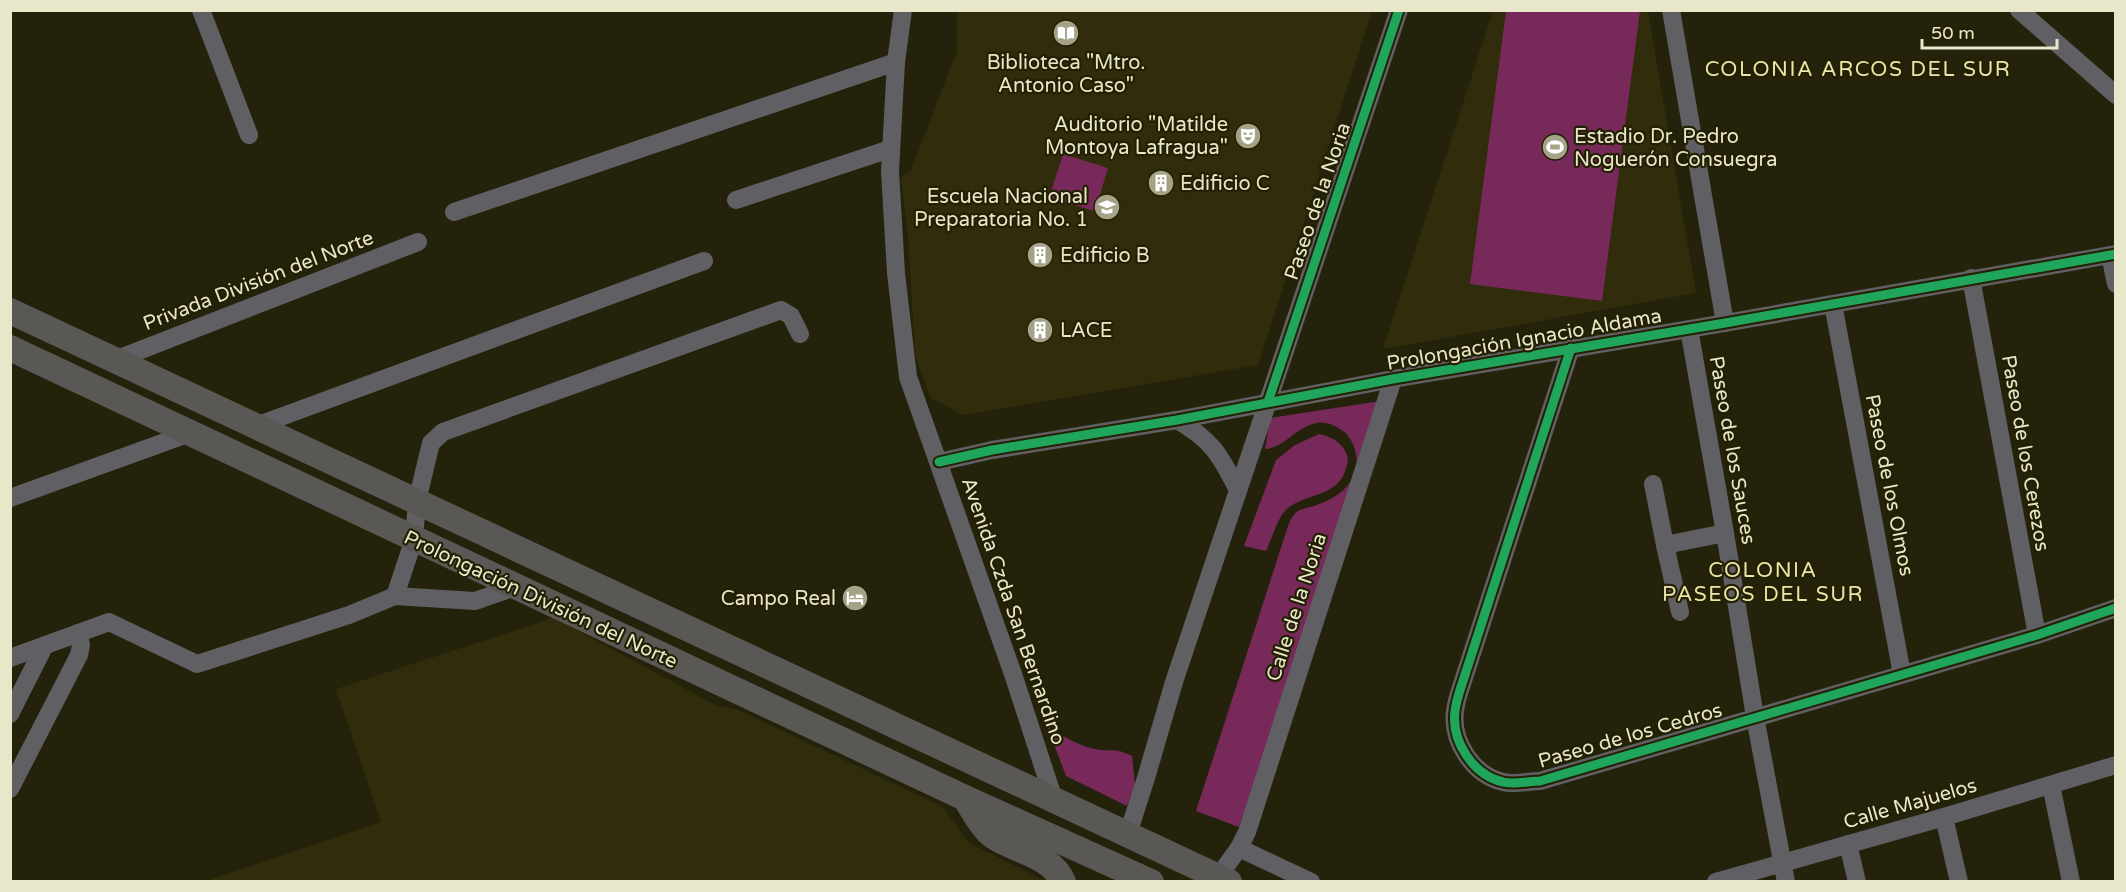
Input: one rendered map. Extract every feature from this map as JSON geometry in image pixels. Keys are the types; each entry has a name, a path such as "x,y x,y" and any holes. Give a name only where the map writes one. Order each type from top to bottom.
{"main road":[{"name":"Prolongación División del Norte","path":"10,311 1128,834 1221,880"},
{"name":"Prolongación División del Norte","path":"11,348 747,696 1151,882"},
{"path":"747,696 767,665"},
{"path":"965,798 990,835 1052,865 1060,874 1063,882"},
{"path":"1054,800 1072,846 1077,882"}],"street":[{"path":"201,10 249,135"},
{"name":"Avenida Czda San Bernardino","path":"903,10 896,62 890,149 896,273 908,377 1013,674 1054,800"},
{"name":"Paseo de la Noria","path":"1268,402 1399,10"},
{"path":"1671,10 1725,324"},
{"path":"2019,10 2115,95"},
{"path":"454,212 896,62"},
{"path":"736,200 890,149"},
{"name":"Privada División del Norte","path":"114,360 418,242"},
{"path":"2113,255 2115,284"},
{"name":"Prolongación Ignacio Aldama","path":"939,462 992,450 1177,420 1394,379 1725,324 1971,278 2113,255"},
{"path":"255,426 704,261"},
{"name":"Paseo de los Cerezos","path":"1971,278 2037,635"},
{"name":"Paseo de los Olmos","path":"1833,304 1902,674"},
{"path":"395,596 414,539 417,501 431,443 443,432 781,310 791,316 800,334"},
{"name":"Paseo de los Sauces","path":"1689,329 1755,717 1786,882"},
{"name":"Paseo de los Cedros","path":"1571,348 1462,684 1455,712 1457,733 1462,750 1473,764 1487,775 1504,783 1540,781 2037,635 2115,608"},
{"name":"Calle de la Noria","path":"1221,880 1247,832 1394,379"},
{"path":"1128,834 1174,682 1268,402"},
{"path":"1177,420 1196,431 1220,455 1238,490"},
{"path":"10,498 190,433"},
{"path":"1653,484 1680,612"},
{"path":"1665,545 1725,532"},
{"path":"10,658 109,622 197,664 349,615 395,596 475,601 515,587"},
{"path":"10,789 79,655 81,645 78,633"},
{"path":"10,714 45,645"},
{"name":"Calle Majuelos","path":"1716,882 2115,765"},
{"path":"2051,785 2071,882"},
{"path":"1944,817 1959,882"},
{"path":"1848,844 1857,882"},
{"path":"1239,848 1311,882"}],"shaded area":[{"name":"Escuela Nacional Preparatoria No. 1","path":"957,11 1372,11 1258,365 963,415 930,397 915,354 908,236 901,177 911,170 957,51"},
{"path":"1493,11 1648,11 1696,293 1383,349"},
{"name":"Estadio Dr. Pedro Noguerón Consuegra","path":"1506,11 1640,11 1602,301 1470,284"},
{"path":"1063,154 1108,168 1095,211 1049,198"},
{"path":"1387,400 1239,827 1196,811 1289,523 1294,514 1323,503 1346,488 1357,465 1352,442 1343,431 1331,424 1310,425 1278,445 1265,449 1270,418"},
{"path":"1319,434 1336,441 1345,450 1348,460 1342,478 1328,490 1300,501 1284,512 1266,551 1244,546 1276,460 1295,445"},
{"path":"551,616 717,706 736,709 943,807 969,843 1046,881 204,882 381,822 336,689 547,620"},
{"path":"1047,726 1072,741 1086,746 1100,750 1119,751 1132,756 1135,784 1127,806 1066,776"}],"cycle path":[{"path":"1268,402 1399,10"},
{"path":"939,462 992,450 1177,420 1393,379 2116,254"},
{"path":"1571,348 1455,708 1457,734 1466,755 1482,772 1492,778 1512,783 1540,781 2037,635 2116,608"}],"place":[{"name":"Biblioteca \"Mtro. Antonio Caso\"","path":"1066,33"},
{"name":"Auditorio \"Matilde Montoya Lafragua\"","path":"1248,136"},
{"name":"Estadio Dr. Pedro Noguerón Consuegra","path":"1555,147"},
{"name":"Edificio C","path":"1161,183"},
{"name":"Escuela Nacional Preparatoria No. 1","path":"1107,207"},
{"name":"Edificio B","path":"1040,255"},
{"name":"LACE","path":"1040,330"},
{"name":"Campo Real","path":"855,598"}],"district":[{"name":"COLONIA ARCOS DEL SUR","path":"1858,69"},
{"name":"COLONIA PASEOS DEL SUR","path":"1763,582"}]}
